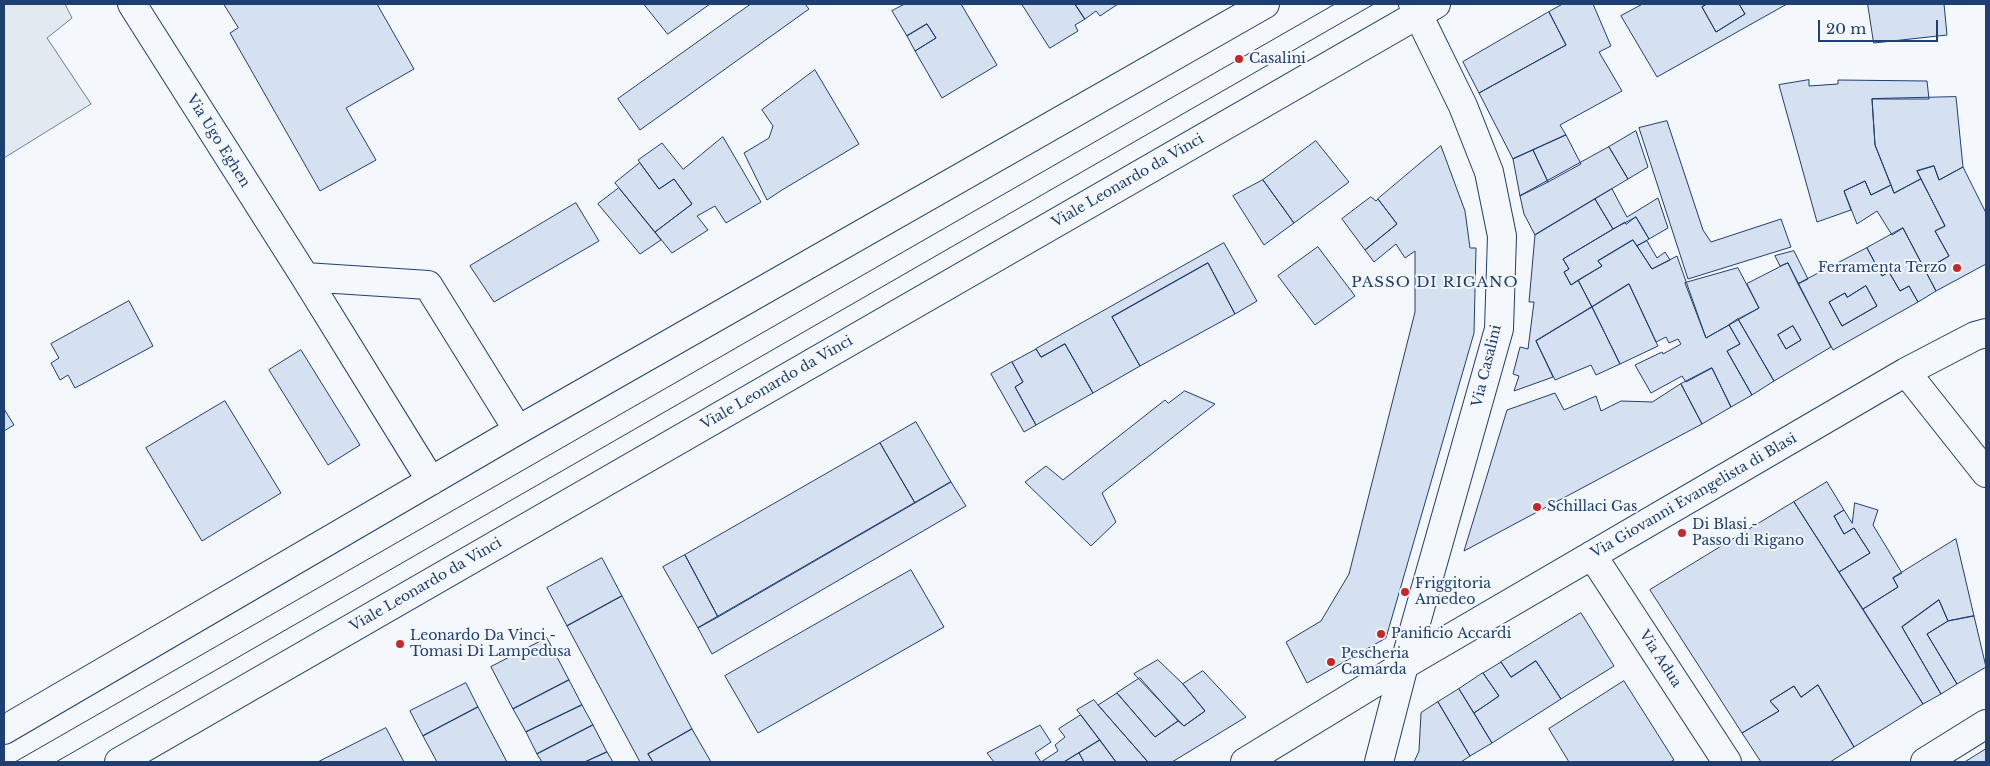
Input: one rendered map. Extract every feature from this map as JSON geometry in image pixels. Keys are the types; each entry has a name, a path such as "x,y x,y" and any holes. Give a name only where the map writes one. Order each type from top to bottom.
{"street":[{"name":"Via Ugo Eghen","path":"132,4 305,277 431,482"},
{"path":"4,730 518,430 1265,4"},
{"name":"Via Casalini","path":"1379,762 1404,664 1499,329 1502,236 1489,172 1464,106 1422,7"},
{"name":"Viale Leonardo da Vinci","path":"119,762 1422,7"},
{"path":"305,277 428,285 518,430"},
{"name":"Via Giovanni Evangelista di Blasi","path":"1245,762 1404,664 1906,372 1975,336 1986,333"},
{"path":"1906,372 1986,473"},
{"name":"Via Adua","path":"1592,555 1727,762"},
{"path":"1925,762 1986,724"}],"shaded area":[{"path":"4,4 65,4 72,18 47,38 91,104 4,158"}],"building":[{"path":"224,4 377,4 414,69 346,108 376,160 320,191 230,33 238,28"},
{"path":"644,4 710,4 668,34"},
{"path":"751,4 805,4 809,9 640,130 618,99"},
{"path":"905,4 961,4 997,65 942,98 915,51 936,38 927,24 907,36 892,11"},
{"path":"1022,4 1075,4 1085,19 1075,25 1078,31 1050,48"},
{"path":"1075,4 1118,4 1100,16 1096,11 1085,19"},
{"path":"1563,4 1593,4 1611,46 1599,52 1622,91 1560,125 1566,135 1513,159 1479,93 1566,45 1549,12"},
{"path":"1643,4 1707,4 1702,7 1716,32 1745,14 1739,4 1787,4 1657,77 1621,16"},
{"path":"1707,4 1739,4 1745,14 1716,32 1702,7"},
{"path":"1868,4 1944,4 1947,35 1874,43"},
{"path":"1549,12 1566,45 1479,93 1463,62"},
{"path":"927,24 936,38 915,51 907,36"},
{"path":"815,70 859,144 767,200 744,153 769,138 773,126 762,110"},
{"path":"1809,80 1809,86 1838,84 1838,80 1927,81 1929,99 1872,99 1875,145 1891,185 1871,195 1865,181 1844,191 1851,210 1817,222 1779,85"},
{"path":"1956,97 1963,167 1939,180 1934,166 1917,171 1921,179 1894,193 1875,145 1872,99"},
{"path":"1667,121 1703,230 1711,242 1781,219 1791,247 1688,279 1639,128"},
{"path":"1636,131 1648,167 1628,179 1609,147"},
{"path":"1566,135 1581,164 1548,182 1533,150"},
{"path":"723,137 761,202 726,223 715,206 697,216 708,230 672,253 655,232 692,204 674,179 659,189 638,160 662,143 683,169"},
{"path":"1316,141 1349,182 1294,223 1263,180"},
{"path":"1441,146 1465,211 1470,248 1476,248 1474,333 1386,638 1307,683 1286,642 1321,621 1349,574 1415,312 1415,251 1405,258 1396,244 1374,262 1365,250 1397,224 1378,199"},
{"path":"1609,147 1628,179 1535,235 1524,214 1520,196"},
{"path":"1533,150 1548,182 1520,196 1513,159"},
{"path":"640,163 659,189 674,179 692,204 655,232 615,183"},
{"path":"1934,166 1939,180 1963,167 1986,213 1986,264 1936,291 1925,270 1949,256 1935,231 1945,226 1917,171"},
{"path":"1921,179 1945,226 1935,231 1949,256 1925,270 1903,228 1892,235 1877,211 1857,224 1844,191 1865,181 1871,195 1891,185 1894,193"},
{"path":"1263,180 1294,223 1264,245 1233,196"},
{"path":"619,188 661,240 640,254 598,204"},
{"path":"1612,189 1627,217 1658,198 1668,228 1649,239 1636,217 1613,229 1595,199"},
{"path":"1371,197 1376,201 1378,199 1397,224 1365,250 1342,219"},
{"path":"1595,199 1613,229 1563,259 1569,269 1564,272 1571,285 1578,280 1592,307 1536,341 1553,377 1514,391 1519,376 1513,374 1520,347 1528,349 1534,302 1529,302 1535,235"},
{"path":"576,203 599,241 494,302 470,266"},
{"path":"1636,217 1649,239 1637,246 1633,240 1598,261 1602,266 1571,285 1564,272 1569,269 1563,259"},
{"path":"1903,228 1936,291 1918,302 1909,286 1900,291 1889,272 1882,276 1867,248"},
{"path":"1633,240 1652,269 1677,256 1706,338 1729,325 1740,344 1727,351 1752,395 1731,407 1712,368 1686,382 1682,376 1651,393 1635,365 1662,352 1663,354 1681,344 1678,339 1669,343 1666,337 1656,342 1629,284 1592,307 1578,280 1602,266 1598,261"},
{"path":"1647,241 1657,258 1665,252 1670,260 1652,269 1637,246"},
{"path":"1224,243 1257,301 1235,314 1208,263 1112,317 1140,366 1093,393 1065,344 1041,357 1036,349"},
{"path":"1318,247 1355,296 1315,325 1278,276"},
{"path":"1867,248 1882,276 1889,272 1900,291 1909,286 1918,302 1833,350 1798,284","holes":["1866,286 1877,306 1842,326 1829,302 1845,293 1847,297"]},
{"path":"1794,251 1808,279 1798,284 1788,263 1780,266 1775,256"},
{"path":"1208,263 1235,314 1140,366 1112,317"},
{"path":"1788,263 1831,347 1774,381 1738,319 1759,308 1747,284","holes":["1793,326 1801,340 1786,349 1778,335"]},
{"path":"1738,268 1759,308 1706,338 1685,283"},
{"path":"1629,284 1658,346 1620,364 1592,307"},
{"path":"1866,286 1877,306 1842,326 1829,302 1845,293 1847,297"},
{"path":"129,301 153,346 75,388 68,375 60,380 51,363 59,358 51,344"},
{"path":"1592,307 1620,364 1596,375 1591,365 1555,380 1536,341"},
{"path":"1738,319 1774,381 1752,395 1727,351 1740,344 1729,325"},
{"path":"1793,326 1801,340 1786,349 1778,335"},
{"path":"1065,344 1093,393 1036,425 1015,387 1023,382 1012,362 1036,349 1041,357"},
{"path":"301,350 360,445 328,465 269,370"},
{"path":"1012,362 1023,382 1015,387 1036,425 1024,432 991,374"},
{"path":"1712,368 1731,407 1702,424 1681,384"},
{"path":"1681,384 1702,424 1464,551 1507,410 1555,393 1564,410 1596,396 1601,411 1621,401 1652,402"},
{"path":"1185,391 1215,404 1102,493 1116,522 1091,546 1025,482 1046,466 1063,480 1165,400 1168,403"},
{"path":"225,401 281,493 202,541 146,448"},
{"path":"4,409 14,425 4,431"},
{"path":"916,422 951,482 915,503 880,443"},
{"path":"880,443 915,503 718,617 685,555"},
{"path":"951,482 966,506 712,654 698,628"},
{"path":"1827,482 1844,510 1834,516 1844,534 1854,528 1870,553 1839,572 1794,502"},
{"path":"1794,502 1923,704 1854,747 1818,685 1801,697 1794,686 1770,701 1779,711 1742,733 1650,590"},
{"path":"1855,503 1878,510 1873,525 1902,573 1893,578 1898,587 1863,609 1839,572 1870,553 1854,528 1844,534 1834,516 1844,510 1852,523"},
{"path":"1956,539 1974,616 1948,621 1939,600 1902,627 1941,694 1923,704 1863,609 1898,587 1893,578"},
{"path":"685,555 718,617 698,628 663,567"},
{"path":"602,558 622,596 567,626 547,588"},
{"path":"911,570 944,627 758,733 725,676"},
{"path":"622,596 692,729 648,754 653,762 640,762 567,626"},
{"path":"1939,600 1948,621 1927,634 1957,684 1941,694 1902,627"},
{"path":"1581,613 1614,666 1561,699 1536,661 1511,677 1501,662"},
{"path":"1974,616 1986,667 1957,684 1927,634 1948,621"},
{"path":"547,638 569,680 513,709 491,667"},
{"path":"1158,660 1183,684 1205,711 1184,726 1134,674"},
{"path":"1536,661 1561,699 1492,743 1474,713 1499,696 1483,673 1501,662 1511,677"},
{"path":"1203,671 1246,717 1172,762 1148,762 1098,705 1117,693 1155,737 1178,721 1184,726 1205,711 1183,684"},
{"path":"1483,673 1499,696 1474,713 1459,689"},
{"path":"1140,678 1178,721 1155,737 1117,693"},
{"path":"569,680 582,705 526,732 513,709"},
{"path":"1624,681 1674,760 1670,762 1569,762 1549,729"},
{"path":"466,683 478,707 423,736 410,711"},
{"path":"1818,685 1854,747 1830,762 1761,762 1742,733 1779,711 1770,701 1794,686 1801,697"},
{"path":"1459,689 1492,743 1470,756 1438,702"},
{"path":"1094,700 1148,762 1116,762 1077,710"},
{"path":"1438,702 1470,756 1461,762 1414,762 1419,751 1421,713"},
{"path":"582,705 593,725 537,754 526,732"},
{"path":"478,707 507,762 437,762 423,736"},
{"path":"1081,715 1100,740 1064,762 1041,762 1058,751 1055,745 1065,737 1059,729"},
{"path":"593,725 607,752 585,762 542,762 537,754"},
{"path":"1040,725 1051,742 1035,753 1041,762 994,762 987,753"},
{"path":"386,728 404,762 318,762"},
{"path":"692,729 711,762 653,762 648,754"},
{"path":"1100,740 1116,762 1084,762 1079,753"},
{"path":"1986,749 1986,762 1965,762"},
{"path":"607,752 613,762 585,762"},
{"path":"1079,753 1084,762 1064,762"}],"tram line":[{"path":"15,762 1335,4"},
{"path":"56,762 1374,4"}],"place":[{"name":"Casalini","path":"1239,59"},
{"name":"Ferramenta Terzo","path":"1957,268"},
{"name":"Schillaci Gas","path":"1537,507"},
{"name":"Di Blasi - Passo di Rigano","path":"1682,533"},
{"name":"Friggitoria Amedeo","path":"1405,592"},
{"name":"Panificio Accardi","path":"1381,634"},
{"name":"Leonardo Da Vinci - Tomasi Di Lampedusa","path":"400,644"},
{"name":"Pescheria Camarda","path":"1331,662"}],"district":[{"name":"PASSO DI RIGANO","path":"1435,283"}]}
